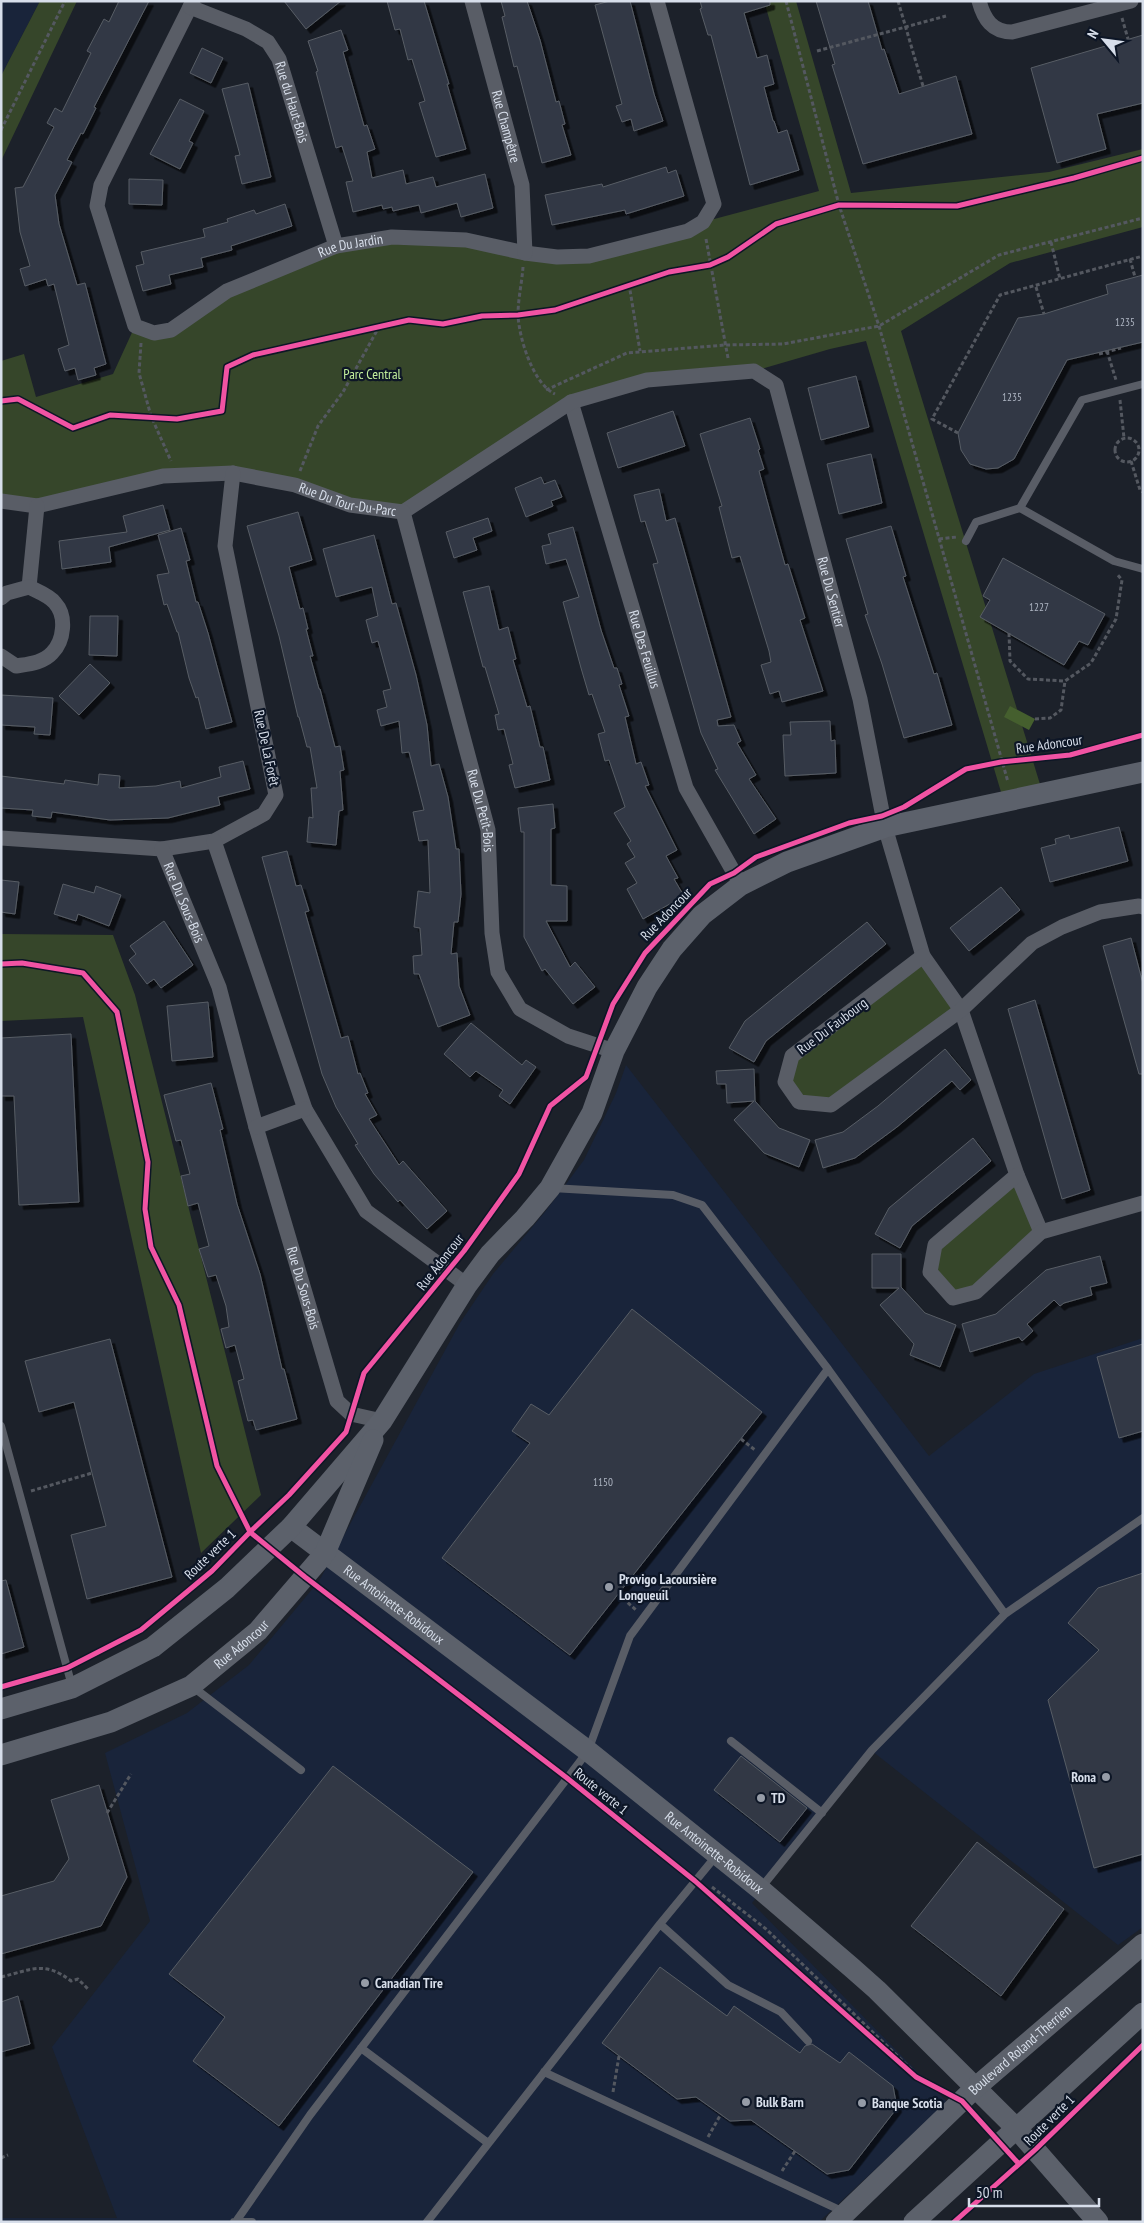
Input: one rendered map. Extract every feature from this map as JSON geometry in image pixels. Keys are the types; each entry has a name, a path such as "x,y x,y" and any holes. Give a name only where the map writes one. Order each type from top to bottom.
{"street":[{"name":"Rue Champêtre","path":"472,1 522,185 525,253"},
{"path":"657,1 714,204 704,222"},
{"path":"979,1 984,16 992,26 1002,31 1012,32 1131,1"},
{"path":"142,328 135,326 97,206 101,185 192,4"},
{"name":"Rue du Haut-Bois","path":"192,4 246,29 268,42 279,59 336,246"},
{"name":"Rue Du Jardin","path":"142,328 154,332 171,330 228,291 336,246 392,237 466,240 525,253 557,257 589,256 688,231 704,222"},
{"name":"Rue Du Tour-Du-Parc","path":"1,501 37,506 163,476 234,473 294,485 350,506 403,512 571,402 647,380 754,371"},
{"name":"Rue Du Sentier","path":"754,371 776,385 860,699 885,827"},
{"name":"Rue Des Feuillus","path":"571,402 686,788 741,885"},
{"name":"Rue De La Forêt","path":"1,838 162,849 214,841 264,814 276,795 225,546 234,473"},
{"path":"29,587 37,506"},
{"name":"Rue Du Petit-Bois","path":"403,512 488,830 492,933 498,972 520,1009 568,1036 614,1051"},
{"path":"1,598 7,593 29,587 55,603 63,619 61,637 52,653 36,662 16,666 1,656"},
{"name":"Rue Adoncour","path":"1,1755 112,1722 191,1686 258,1631 325,1554 382,1421 466,1285 490,1254 525,1218 550,1188 592,1113 614,1051 647,986 672,949 702,915 741,885 787,862 885,827 1143,772"},
{"path":"885,827 923,956 961,1010 1017,1175 1041,1232"},
{"path":"214,841 305,1109 366,1211 466,1285"},
{"name":"Rue Du Sous-Bois","path":"162,849 219,987 256,1127 337,1401 351,1414 382,1421"},
{"name":"Rue Du Faubourg","path":"923,956 792,1056 785,1082 799,1102 830,1105 961,1010 1032,943 1062,927 1100,912 1143,907"},
{"path":"256,1127 305,1109"},
{"path":"1017,1175 935,1245 930,1272 953,1298 976,1292 1041,1232 1143,1203"},
{"name":"Rue Adoncour","path":"1,1709 72,1688 153,1647 228,1588 291,1527 382,1421"},
{"name":"Rue Antoinette-Robidoux","path":"291,1527 588,1751 760,1889 877,1990 1016,2128 1098,2222"},
{"name":"Boulevard Roland-Therrien","path":"841,2217 975,2088 1143,1944"},
{"path":"914,2222 1143,2013"}],"lane":[{"path":"966,541 976,522 1020,508 1082,400 1143,384"},
{"path":"1020,508 1099,554 1143,570"},
{"path":"550,1188 673,1194 702,1205 828,1369 1005,1614"},
{"path":"235,2221 281,2160 310,2115 588,1751 630,1636 828,1369"},
{"path":"1,1426 72,1688"},
{"path":"760,1889 872,1750 1005,1614 1143,1518"},
{"path":"191,1686 301,1770"},
{"path":"731,1741 822,1813"},
{"path":"427,2222 717,1854"},
{"path":"660,1924 728,1985 781,2012 808,2041"},
{"path":"361,2048 488,2143"},
{"path":"544,2072 776,2180 841,2217"},
{"path":"235,2221 252,2222"}],"path":[{"path":"1,130 65,1"},
{"path":"786,1 839,205 879,326 1001,762 1014,800"},
{"path":"898,1 923,86"},
{"path":"817,50 946,16"},
{"path":"829,208 848,205"},
{"path":"546,390 626,353 725,345 783,344 879,326 1000,255 1143,218"},
{"path":"704,222 731,373"},
{"path":"1050,242 1060,280"},
{"path":"525,253 518,315 527,357 546,390 571,402"},
{"path":"958,433 932,419 1000,296 1143,256"},
{"path":"1130,259 1135,277"},
{"path":"702,266 719,260"},
{"path":"621,287 637,282"},
{"path":"629,284 640,352"},
{"path":"1036,287 1044,314"},
{"path":"509,315 527,314"},
{"path":"371,328 390,324"},
{"path":"294,485 318,426 343,392 380,325"},
{"path":"142,328 139,373 151,416 177,475"},
{"path":"1099,354 1121,348"},
{"path":"143,416 160,417"},
{"path":"1128,438 1138,444 1139,452 1131,461 1124,462 1117,458 1115,446 1120,440 1128,438"},
{"path":"1131,461 1140,490 1143,492"},
{"path":"1009,633 1010,661 1028,679 1065,681 1091,663 1116,619 1122,580 1099,554"},
{"path":"1035,718 1050,718 1061,710 1065,681"},
{"path":"741,1439 754,1450"},
{"path":"20,1495 92,1473"},
{"path":"618,1594 638,1612"},
{"path":"107,1813 131,1774"},
{"path":"712,1887 766,1929 913,2071"},
{"path":"1,1977 44,1967 60,1972 71,1981 78,1979 89,1990"},
{"path":"835,2005 916,2077"},
{"path":"611,2103 619,2056"},
{"path":"703,2146 721,2114"},
{"path":"776,2180 795,2151"},
{"path":"1,2158 8,2156"}],"shaded area":[{"path":"1,1 40,1 1,76"},
{"path":"1010,706 1035,719 1029,730 1004,717"},
{"path":"626,1065 929,1456 1034,1374 1143,1338 1143,1927 1118,1945 872,1751 752,1903 947,2102 819,2222 1,2222 1,2218 117,2218 52,2047 150,1921 105,1753 187,1713 249,1665 319,1581 460,1323 493,1274 545,1212 584,1160 616,1093"}],"green space":[{"path":"40,1 77,1 1,161 1,76"},
{"name":"Parc Central","path":"764,1 796,1 851,193 1049,172 1143,149 1143,227 1010,263 901,331 1043,794 1004,802 866,341 830,349 754,371 647,380 571,402 403,512 294,485 163,476 37,506 1,501 1,361 24,354 36,397 113,374 135,326 154,332 227,291 336,246 392,237 557,257 703,222 819,191"},
{"path":"1,934 113,935 135,995 261,1495 201,1553 83,1017 1,1021"},
{"path":"921,964 954,1008 829,1100 801,1097 791,1081 797,1059"},
{"path":"1015,1184 1035,1231 974,1287 955,1292 935,1271 939,1248"}],"building":[{"path":"119,1 149,1 94,107 96,108 83,134 81,133 67,160 72,162 55,195 59,224 77,285 85,283 106,364 94,368 96,375 78,380 75,368 65,371 58,349 69,345 54,284 48,286 46,279 25,286 20,269 30,266 20,232 15,188 23,187 54,127 47,123 55,108 62,112 91,53 87,51 104,19 109,22"},
{"path":"284,1 341,1 306,29"},
{"path":"387,1 424,1 466,149 436,157 419,103 425,101 412,59 408,60 400,29 395,30"},
{"path":"501,1 527,1 540,40 556,102 559,101 565,124 562,125 571,155 542,163 517,66 514,67 502,17 505,16"},
{"path":"610,1 630,1 654,94 663,121 634,131 631,119 622,122 616,106 622,104 595,5"},
{"path":"700,1 770,1 770,5 744,13 757,58 767,55 774,84 764,87 773,121 778,133 787,130 799,170 750,185 711,35 708,35 700,9 702,8"},
{"path":"816,1 868,1 882,50 884,49 899,94 956,76 972,134 863,164 832,65 835,64"},
{"path":"341,30 348,50 343,52 364,126 367,125 375,149 367,152 372,178 403,170 406,184 433,177 436,187 485,174 493,208 461,217 457,203 421,213 419,205 393,211 392,207 383,209 382,205 353,212 346,182 353,181 342,146 336,148 316,72 318,71 308,41"},
{"path":"1143,35 1143,103 1097,114 1106,149 1057,163 1031,68"},
{"path":"202,48 223,58 211,83 190,73"},
{"path":"248,83 271,177 242,184 235,156 240,155 222,89"},
{"path":"180,99 204,111 189,141 193,143 180,169 150,154"},
{"path":"666,167 668,173 676,170 684,196 626,214 625,210 552,225 545,195 602,184 603,187"},
{"path":"129,179 163,180 162,205 129,204"},
{"path":"285,204 292,226 231,246 232,250 201,258 203,267 169,275 171,284 143,291 136,266 144,264 141,252 205,237 203,229 228,222 227,219 254,210 256,214"},
{"path":"1143,275 1143,342 1067,360 1014,459 998,468 986,469 970,464 961,450 958,433 1018,318 1044,314 1108,294 1106,285"},
{"path":"856,376 869,427 821,440 808,388"},
{"path":"673,411 685,446 618,468 607,433"},
{"path":"750,418 764,469 759,471 785,565 788,564 805,618 800,620 823,691 782,702 779,691 770,694 761,665 771,662 769,651 740,556 732,558 719,507 722,506 700,434"},
{"path":"871,454 882,503 839,514 827,464"},
{"path":"541,477 544,484 555,480 562,497 551,501 553,506 526,517 515,488"},
{"path":"659,489 666,521 675,518 731,717 717,720 718,726 734,725 741,741 737,743 756,775 749,779 776,819 754,834 715,770 718,769 701,733 653,564 658,563 645,521 641,522 634,495"},
{"path":"163,505 170,530 109,547 111,562 62,569 59,541 127,532 123,516"},
{"path":"298,512 312,560 289,567 300,609 303,608 308,629 306,629 313,656 310,656 335,747 340,746 344,770 340,771 343,810 339,811 336,845 307,842 309,817 313,818 311,788 317,788 310,747 307,747 298,717 279,636 247,526"},
{"path":"488,518 492,531 473,538 477,550 454,558 446,532"},
{"path":"891,526 906,576 903,577 934,674 937,673 952,725 904,738 865,615 868,614 846,539"},
{"path":"573,527 601,630 614,668 617,668 622,684 619,685 629,716 625,717 636,764 641,762 649,785 645,786 677,850 666,856 678,878 674,879 684,896 643,919 627,889 637,883 625,863 635,857 627,844 631,841 614,813 625,807 609,760 605,761 598,734 605,732 592,694 589,695 563,602 579,597 566,559 546,564 542,546 551,544 548,534"},
{"path":"181,528 190,560 186,561 196,602 198,602 208,633 232,722 206,729 198,697 196,698 189,678 178,632 167,604 164,605 157,575 169,573 158,535"},
{"path":"374,535 392,604 396,603 416,675 427,725 431,766 439,764 448,797 456,849 459,849 461,894 458,922 454,922 451,954 457,953 459,986 470,1015 438,1027 419,974 414,974 413,956 422,955 420,928 414,927 418,891 430,893 428,840 419,841 413,812 424,810 409,752 402,753 399,721 381,726 377,710 387,707 383,691 391,689 378,641 372,643 366,620 378,616 372,587 336,597 323,549"},
{"path":"1003,558 1105,614 1088,645 1079,641 1064,665 980,617 990,600 983,596"},
{"path":"489,586 499,630 508,627 516,659 513,660 527,707 530,706 540,747 543,747 550,780 515,788 509,765 513,764 504,729 498,730 495,715 499,714 485,667 483,667 463,592"},
{"path":"90,616 118,616 117,656 89,655"},
{"path":"90,664 110,683 79,715 59,696"},
{"path":"1,695 53,698 50,735 34,734 35,727 1,725"},
{"path":"830,721 831,741 835,740 836,773 785,776 783,735 791,735 790,722"},
{"path":"243,761 250,789 218,797 220,805 168,818 110,820 52,812 51,818 32,816 33,810 1,808 1,776 64,784 65,780 98,785 99,774 120,776 119,788 156,786 180,781 181,788 221,777 219,767"},
{"path":"553,804 555,828 551,829 551,885 567,886 567,921 546,921 570,967 575,962 595,987 573,1004 545,969 542,971 524,937 524,832 521,832 518,808"},
{"path":"1119,827 1128,861 1050,882 1041,848 1056,844 1055,839 1069,835 1070,839"},
{"path":"287,851 296,886 301,885 309,911 305,912 341,1038 348,1036 358,1074 360,1073 368,1093 365,1094 377,1115 369,1119 399,1165 403,1161 447,1211 427,1229 400,1200 398,1202 374,1174 355,1145 358,1144 336,1107 322,1074 262,857"},
{"path":"1,880 19,882 15,914 1,912"},
{"path":"63,884 94,893 96,886 121,895 109,926 78,914 76,921 54,914"},
{"path":"1001,887 1020,910 969,951 950,928"},
{"path":"164,921 193,965 161,988 154,979 147,984 129,960 136,954 130,946"},
{"path":"867,922 886,944 766,1041 754,1062 729,1048 745,1021"},
{"path":"1131,938 1143,984 1143,1074 1139,1074 1103,946"},
{"path":"1035,1000 1090,1190 1062,1199 1008,1009"},
{"path":"208,1002 213,1057 172,1061 167,1006"},
{"path":"471,1023 522,1065 526,1060 536,1067 510,1104 499,1096 503,1090 476,1071 470,1077 444,1054"},
{"path":"71,1034 79,1202 19,1205 14,1096 1,1096 1,1038"},
{"path":"945,1049 971,1080 960,1090 952,1081 897,1127 855,1158 823,1168 815,1140 843,1132 878,1106"},
{"path":"754,1069 755,1101 779,1128 810,1140 799,1167 764,1153 734,1120 754,1101 727,1103 726,1084 717,1084 716,1071"},
{"path":"211,1083 223,1129 220,1130 237,1204 260,1274 282,1369 284,1369 297,1419 256,1430 253,1420 248,1421 238,1381 244,1379 235,1345 226,1348 221,1329 229,1327 226,1306 216,1275 208,1277 199,1249 209,1246 198,1203 188,1206 181,1176 190,1174 181,1140 176,1141 164,1095"},
{"path":"973,1138 991,1161 912,1226 900,1248 875,1234 889,1208"},
{"path":"872,1254 901,1254 901,1287 925,1313 956,1325 940,1367 910,1355 914,1344 880,1305 899,1288 872,1288"},
{"path":"1100,1256 1107,1283 1090,1287 1092,1295 1064,1303 1060,1306 1054,1300 1027,1324 1033,1331 1022,1341 1019,1337 970,1352 962,1324 996,1314 1046,1270"},
{"path":"632,1309 762,1412 570,1655 442,1558 530,1443 512,1431 531,1404 549,1415"},
{"path":"110,1339 172,1577 87,1599 71,1535 106,1526 74,1402 39,1412 25,1361"},
{"path":"1143,1344 1143,1431 1119,1438 1097,1357"},
{"name":"Rona","path":"1143,1573 1143,1854 1094,1868 1048,1700 1099,1650 1068,1623 1098,1588"},
{"path":"6,1580 24,1647 1,1654 1,1581"},
{"name":"TD","path":"741,1756 807,1808 780,1842 714,1790"},
{"path":"333,1766 473,1872 279,2126 193,2061 225,2017 169,1974"},
{"path":"99,1785 127,1877 101,1926 1,1954 1,1896 54,1881 69,1859 51,1800"},
{"path":"977,1842 1064,1909 1001,1996 911,1926"},
{"path":"660,1967 727,2016 734,2006 800,2053 805,2046 812,2044 840,2063 849,2052 893,2086 897,2108 849,2170 827,2174 751,2120 730,2121 696,2097 677,2099 602,2043"},
{"path":"18,1996 30,2044 1,2052 1,2002"}],"cycle path":[{"path":"1,401 18,399 73,428 110,415 177,419 222,411 227,367 253,355 409,320 443,324 482,316 518,315 555,310 669,272 710,265 728,257 776,224 839,205 957,206 1074,178 1143,158"},
{"name":"Route verte 1","path":"1,1687 67,1668 141,1630 212,1571 289,1495 346,1432 364,1373 464,1251 519,1174 550,1106 586,1077 613,1004 645,953 710,884 734,873 756,857 849,823 882,816 904,807 966,769 1001,762 1070,755 1143,735"},
{"name":"Route verte 1","path":"1,964 22,963 83,973 117,1012 148,1162 145,1209 151,1247 179,1305 217,1466 250,1532 305,1577 567,1778 695,1881 916,2077 962,2101 1019,2164"},
{"name":"Route verte 1","path":"954,2222 1036,2149 1143,2045"}],"place":[{"name":"Provigo Lacoursière Longueuil","path":"609,1587"},
{"name":"Rona","path":"1106,1777"},
{"name":"TD","path":"761,1798"},
{"name":"Canadian Tire","path":"365,1983"},
{"name":"Bulk Barn","path":"746,2102"},
{"name":"Banque Scotia","path":"862,2103"}]}
